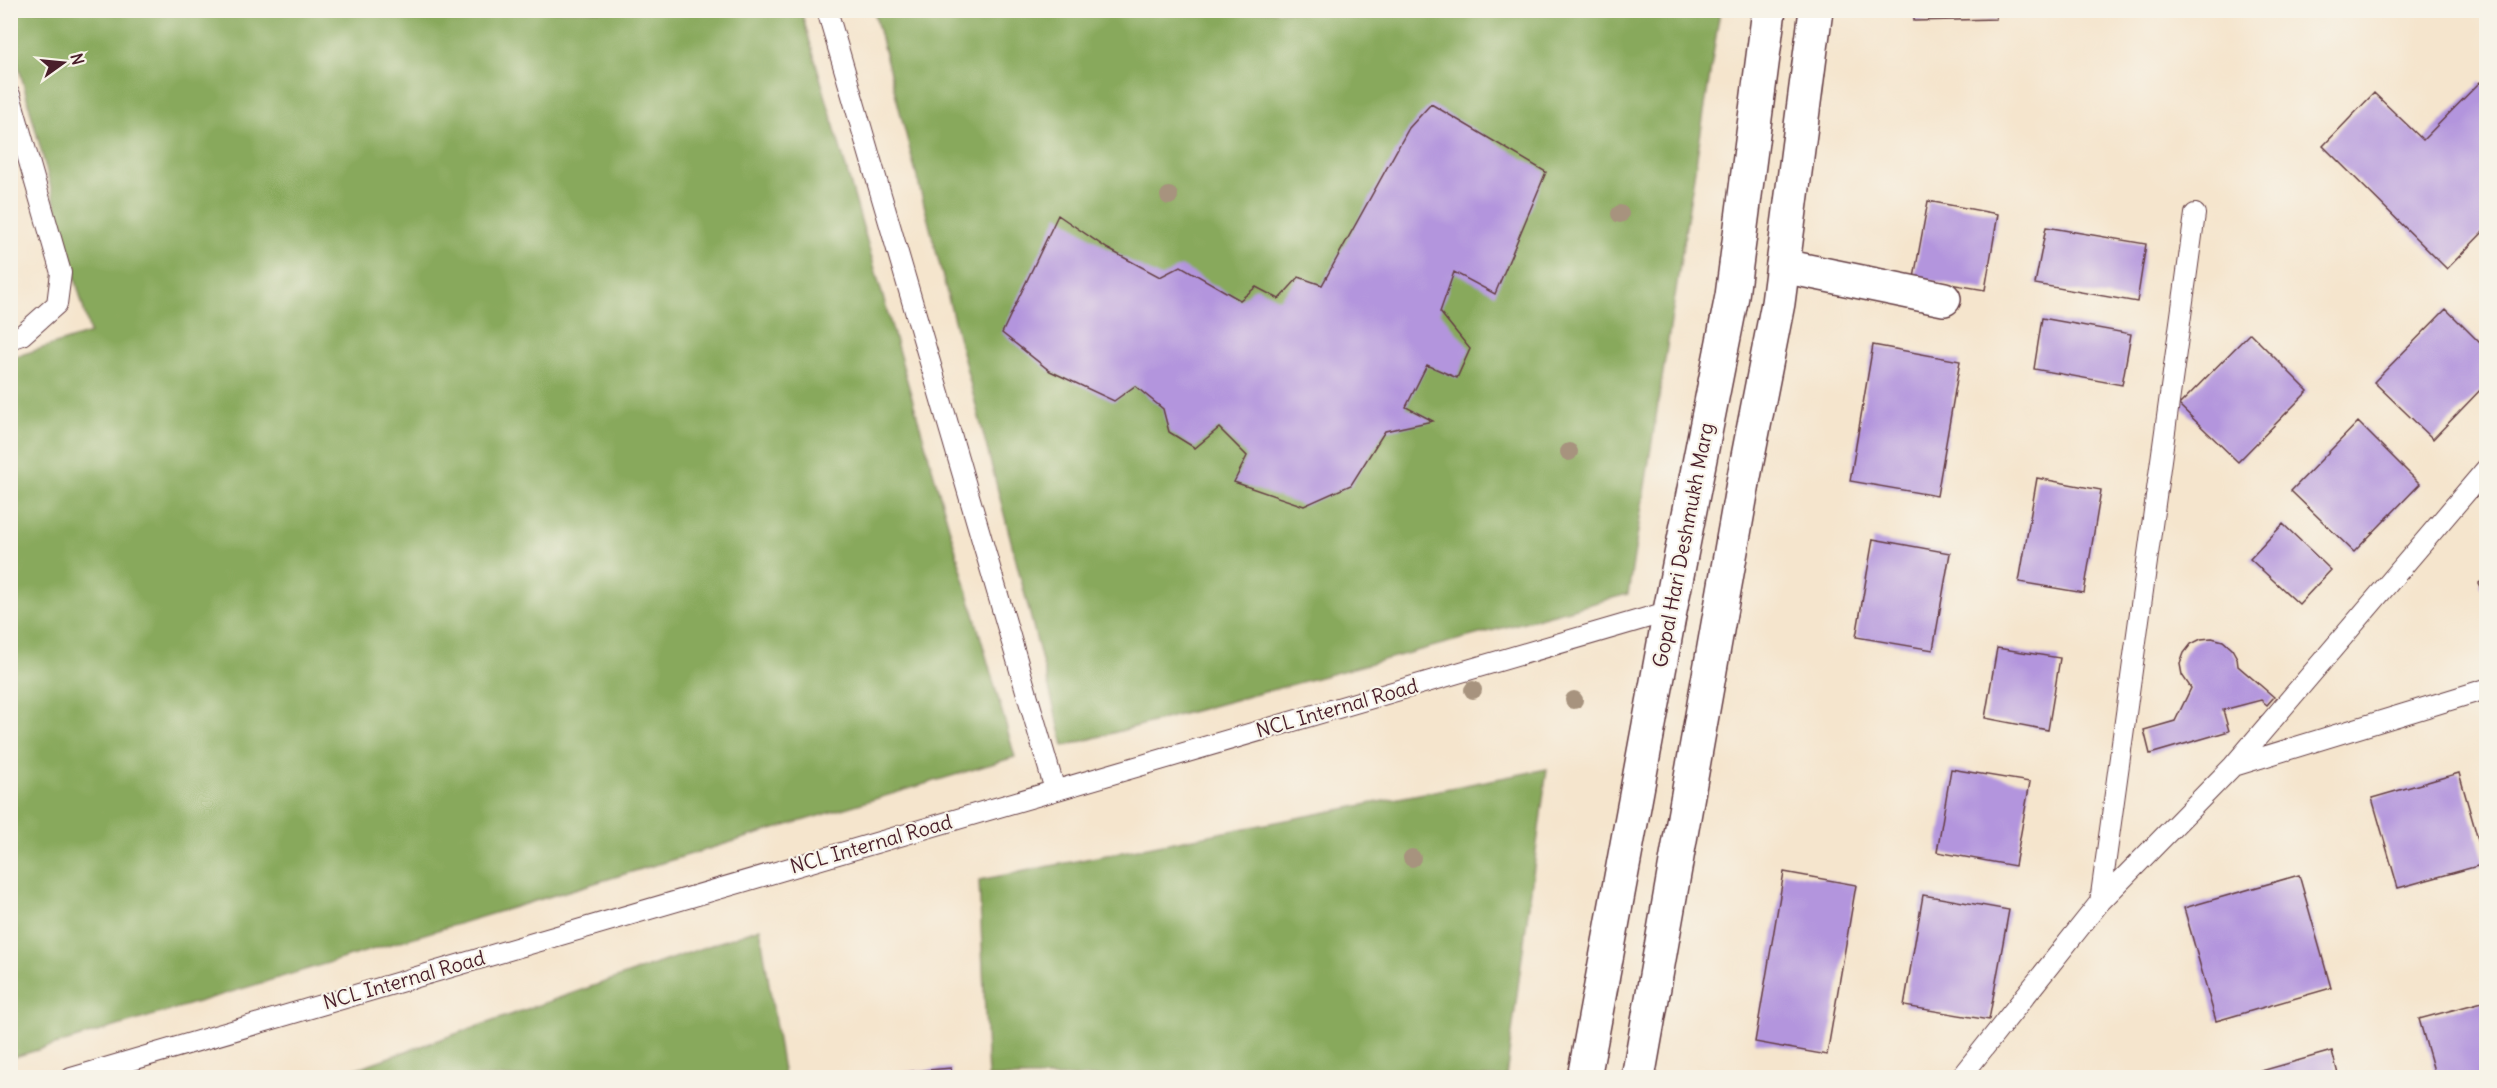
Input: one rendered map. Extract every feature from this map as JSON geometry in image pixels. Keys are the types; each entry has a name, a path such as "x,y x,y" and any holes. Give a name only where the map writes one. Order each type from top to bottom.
{"main road":[{"name":"Gopal Hari Deshmukh Marg","path":"1584,1077 1670,611 1732,296 1769,10"},
{"path":"1638,1077 1744,477 1778,303 1816,10"},
{"path":"1783,266 1944,299"}],"lane":[{"path":"827,10 1055,790"},
{"path":"10,95 61,273 57,304 22,335 10,339"},
{"path":"2100,902 2195,214"},
{"path":"1960,1077 2100,902 2233,766 2487,469"},
{"name":"NCL Internal Road","path":"71,1077 1670,611"},
{"path":"2233,766 2487,689"}],"green space":[{"path":"11,10 801,11 1015,757 11,1058 11,358 90,333 11,38"},
{"path":"874,11 1720,11 1628,594 1064,746"},
{"path":"1547,769 1506,1077 988,1077 979,880"},
{"path":"760,928 784,1077 332,1077"}],"building":[{"path":"1914,10 1996,10 1996,19 1914,21"},
{"path":"2480,82 2486,88 2486,229 2447,269 2323,146 2374,93 2423,140"},
{"path":"1431,104 1546,172 1495,294 1454,272 1440,312 1470,349 1457,378 1427,365 1406,407 1433,421 1385,431 1351,485 1304,506 1234,482 1247,456 1219,428 1195,448 1169,432 1163,409 1135,386 1114,401 1050,371 1002,333 1058,215 1108,249 1160,277 1181,266 1240,300 1256,287 1279,299 1299,277 1322,285 1409,128"},
{"path":"1928,201 1998,214 1985,290 1914,278"},
{"path":"2046,227 2146,244 2137,302 2035,284"},
{"path":"2446,309 2486,349 2486,384 2433,439 2374,382"},
{"path":"2042,318 2131,334 2122,385 2034,369"},
{"path":"2250,333 2308,391 2238,462 2179,405"},
{"path":"1873,345 1960,361 1937,496 1850,481"},
{"path":"2358,422 2420,484 2354,552 2291,491"},
{"path":"2037,478 2101,490 2084,593 2019,582"},
{"path":"2283,524 2331,570 2299,604 2250,559"},
{"path":"1873,539 1950,553 1933,650 1856,637"},
{"path":"2486,578 2486,596 2479,583"},
{"path":"2212,638 2223,641 2232,649 2238,666 2274,697 2267,705 2261,700 2223,710 2229,731 2150,754 2144,730 2175,721 2191,688 2182,675 2180,664 2184,653 2191,644 2201,639"},
{"path":"1997,648 2060,658 2048,730 1985,718"},
{"path":"1951,769 2030,782 2015,866 1937,852"},
{"path":"2459,773 2485,864 2398,888 2372,798"},
{"path":"1784,872 1856,885 1827,1055 1755,1042"},
{"path":"2299,875 2331,988 2216,1021 2184,908"},
{"path":"1923,895 2009,910 1989,1020 1904,1006"},
{"path":"2486,1001 2486,1078 2436,1078 2419,1019"},
{"path":"2332,1051 2339,1078 2240,1078 2240,1077"},
{"path":"951,1068 952,1078 860,1078 860,1076"}]}
